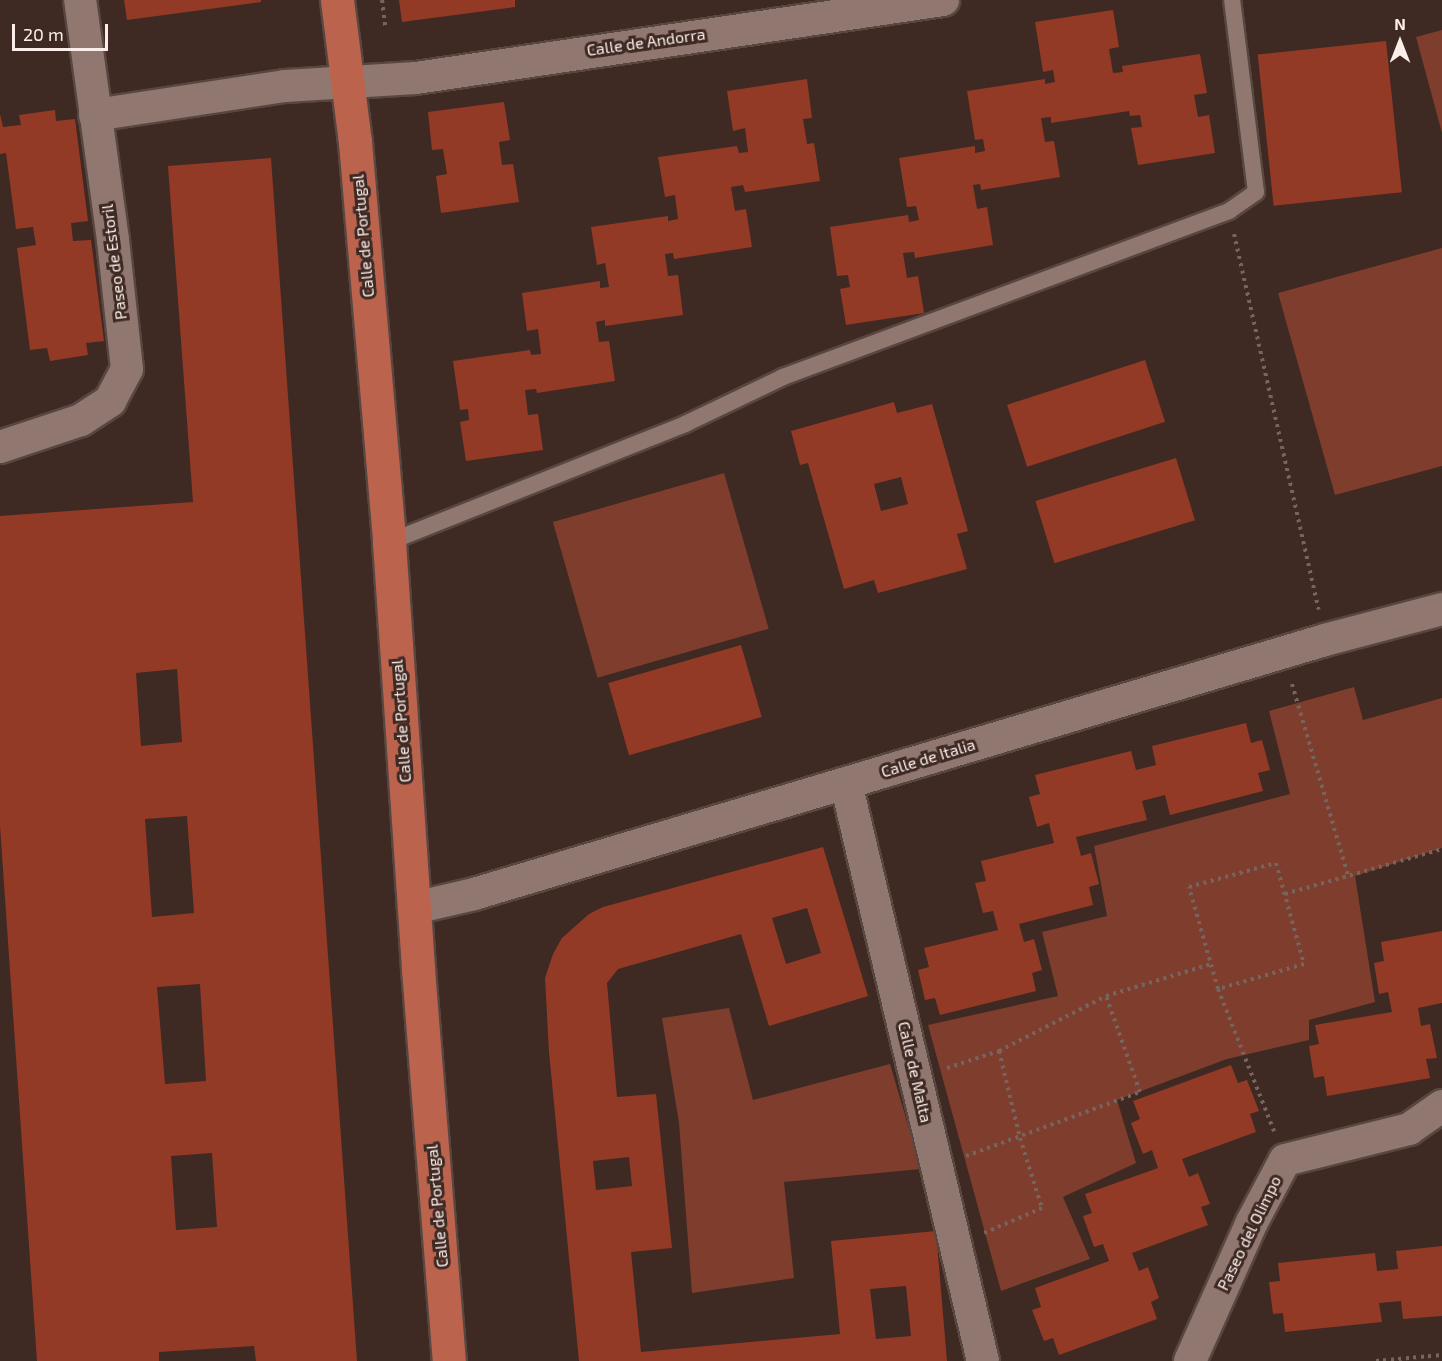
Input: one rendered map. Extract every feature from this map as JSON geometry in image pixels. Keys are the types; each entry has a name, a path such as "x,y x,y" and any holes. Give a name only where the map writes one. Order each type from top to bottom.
{"main road":[{"name":"Calle de Portugal","path":"337,0 348,81 389,542 414,908 449,1361"}],"street":[{"name":"Paseo de Estoril","path":"0,447 81,420 110,401 127,369 113,240 80,0"},
{"name":"Calle de Andorra","path":"348,81 416,78 943,0"},
{"path":"95,115 285,86 348,81"},
{"name":"Calle de Italia","path":"414,908 474,894 1325,640 1442,609"},
{"name":"Calle de Malta","path":"846,783 983,1361"},
{"name":"Paseo del Olimpo","path":"1190,1361 1252,1222 1285,1160 1409,1129 1442,1106"}],"lane":[{"path":"389,542 686,424 783,377 1229,211 1256,192 1232,0"}],"path":[{"path":"382,0 385,26"},
{"path":"1229,211 1325,640"},
{"path":"1282,653 1348,876"},
{"path":"1285,894 1442,849"},
{"path":"1218,988 1304,964 1276,863 1189,887 1218,988 1285,1160"},
{"path":"916,1077 999,1051 1106,996 1211,964"},
{"path":"937,1166 1020,1138 1140,1092 1106,996"},
{"path":"956,1245 1041,1208 1020,1138 999,1051"},
{"path":"1376,1361 1442,1355"}],"shaded area":[{"path":"1442,30 1442,133 1416,37"},
{"path":"1442,248 1442,466 1335,495 1278,293"},
{"path":"724,473 769,629 598,678 553,522"},
{"path":"1354,687 1363,720 1442,698 1442,848 1355,876 1375,1002 1309,1020 1309,1040 1227,1059 1117,1100 1136,1163 1063,1197 1090,1259 1001,1291 928,1025 1058,996 1042,932 1107,916 1094,846 1290,794 1269,711"},
{"path":"729,1008 753,1100 890,1064 921,1169 784,1182 794,1278 692,1293 679,1123 662,1018"}],"building":[{"path":"124,0 261,0 261,2 127,20"},
{"path":"399,0 515,0 515,7 402,22"},
{"path":"1113,10 1119,47 1109,49 1113,73 1123,72 1122,66 1200,54 1207,93 1194,95 1198,117 1209,115 1215,153 1138,165 1131,128 1142,127 1140,115 1130,116 1129,111 1051,123 1051,117 1041,118 1045,142 1054,141 1060,177 981,190 980,184 973,185 977,209 987,207 993,245 915,258 914,252 903,253 907,278 918,276 924,313 846,325 840,289 850,287 848,275 837,276 830,227 908,215 909,222 919,220 916,206 907,207 899,158 975,146 975,153 985,151 983,139 975,140 967,91 1045,79 1045,84 1055,82 1053,70 1043,72 1035,22"},
{"path":"1386,41 1402,192 1274,206 1258,54"},
{"path":"807,79 812,118 803,119 807,144 814,143 820,181 745,192 743,185 731,187 735,211 746,209 752,247 674,259 673,253 665,254 668,276 678,275 683,315 605,326 605,320 596,322 599,342 609,341 615,381 537,393 536,389 525,390 528,415 538,414 543,450 466,461 460,422 469,420 468,409 460,410 453,361 530,350 531,355 541,354 538,329 527,331 522,293 600,281 600,288 609,287 605,263 597,265 591,227 668,216 668,221 678,219 675,195 665,197 658,157 737,146 739,153 748,152 745,128 733,131 727,91"},
{"path":"504,102 510,140 499,142 502,165 513,164 519,202 441,213 436,176 447,174 443,149 432,150 428,112"},
{"path":"55,110 56,121 75,119 88,221 71,223 73,241 91,240 104,341 86,343 88,355 50,361 47,348 30,350 17,248 36,245 33,227 16,229 6,153 0,154 0,114 3,127 21,125 19,115"},
{"path":"271,158 357,1361 256,1361 254,1346 159,1352 159,1361 37,1361 0,826 0,516 193,502 168,166","holes":["177,669 182,742 141,746 136,673","187,816 194,913 152,917 145,819","200,984 206,1081 165,1084 157,987","212,1153 217,1227 176,1230 171,1156"]},
{"path":"1145,360 1165,422 1027,467 1007,405"},
{"path":"894,402 897,413 932,404 968,531 957,534 967,569 878,593 874,580 844,589 808,463 800,465 791,431","holes":["901,477 908,504 881,511 874,484"]},
{"path":"1176,458 1195,520 1054,563 1035,501"},
{"path":"741,645 762,717 629,755 608,683"},
{"path":"1246,723 1251,743 1262,740 1270,770 1258,773 1263,791 1170,815 1165,795 1142,801 1147,820 1076,837 1081,856 1091,853 1099,884 1089,887 1093,905 1019,924 1024,942 1034,939 1042,970 1032,973 1036,991 940,1015 935,998 925,1000 918,970 929,967 924,948 998,930 993,911 983,913 975,883 986,881 981,861 1054,843 1049,823 1037,827 1029,797 1040,794 1035,775 1131,751 1136,770 1156,765 1152,746"},
{"path":"823,847 868,996 769,1026 741,934 618,969 607,983 617,1097 656,1094 672,1248 631,1252 641,1352 840,1334 831,1241 936,1231 947,1361 579,1361 549,1052 545,978 553,954 562,938 589,914 603,907","holes":["807,908 821,953 786,964 772,918","629,1157 632,1186 596,1190 593,1161","906,1286 911,1336 876,1339 870,1289"]},
{"path":"1442,931 1442,1003 1418,1008 1421,1026 1430,1024 1437,1058 1426,1059 1430,1078 1327,1096 1324,1076 1314,1078 1309,1046 1319,1044 1315,1025 1392,1012 1388,992 1379,994 1374,963 1384,961 1381,942"},
{"path":"1231,1065 1238,1083 1247,1080 1259,1111 1250,1114 1256,1132 1182,1159 1189,1177 1198,1173 1210,1204 1201,1207 1208,1225 1132,1253 1139,1271 1148,1267 1159,1298 1151,1302 1157,1319 1059,1355 1053,1338 1044,1341 1032,1310 1041,1307 1035,1288 1109,1261 1103,1244 1094,1247 1083,1216 1092,1213 1085,1194 1158,1168 1152,1150 1143,1154 1131,1123 1140,1119 1133,1101"},
{"path":"1442,1246 1442,1316 1403,1319 1401,1301 1379,1303 1382,1322 1285,1332 1283,1313 1273,1314 1269,1282 1280,1281 1278,1263 1375,1253 1377,1271 1398,1269 1396,1251"}]}
